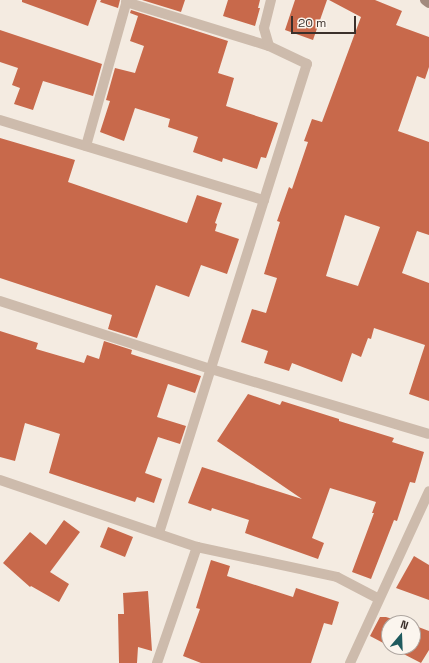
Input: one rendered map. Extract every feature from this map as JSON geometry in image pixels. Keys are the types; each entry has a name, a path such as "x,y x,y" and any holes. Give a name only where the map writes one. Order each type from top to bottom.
{"street":[{"path":"270,46 264,28 272,0"},
{"path":"425,0 429,3"},
{"path":"86,146 126,1 270,46 307,64 159,533"},
{"path":"0,120 264,200"},
{"path":"0,301 211,369 429,434"},
{"path":"0,480 197,547 337,577 379,599"},
{"path":"350,663 429,490"},
{"path":"157,663 197,547"}],"building":[{"path":"22,0 97,0 88,26 22,2"},
{"path":"101,0 120,0 118,8 100,2"},
{"path":"142,0 185,0 181,12"},
{"path":"228,0 260,0 258,8 260,8 255,26 223,16"},
{"path":"295,0 327,0 313,40 285,30"},
{"path":"329,0 375,0 402,11 396,25 429,37 429,67 425,79 417,76 398,131 429,142 429,235 417,231 402,273 429,283 429,401 409,394 425,345 374,328 371,339 368,338 361,357 352,353 342,382 292,363 289,371 264,363 268,351 241,342 252,309 266,313 277,278 264,274 280,222 277,221 289,187 292,189 308,142 304,141 312,119 322,122 361,17","holes":["345,215 380,227 358,286 326,276"]},
{"path":"131,10 228,41 218,73 234,78 226,106 278,123 266,158 261,157 257,169 223,158 222,162 193,152 198,137 168,127 170,119 135,108 124,141 100,132 110,101 106,100 115,68 135,73 144,46 130,41 138,16 130,13"},
{"path":"0,30 102,64 93,96 43,81 33,110 14,104 20,88 12,85 18,68 0,62"},
{"path":"0,138 75,160 68,182 187,223 197,195 222,203 215,223 217,224 215,231 239,239 227,274 201,265 189,297 156,285 137,338 108,329 112,315 0,278"},
{"path":"0,331 38,343 36,349 84,363 87,355 99,359 104,341 132,350 131,354 201,376 195,393 168,384 157,417 186,426 180,444 158,437 145,473 162,479 154,503 137,497 135,502 49,473 60,434 25,423 15,461 0,457"},
{"path":"248,394 280,405 282,401 339,419 339,421 394,438 392,442 424,452 415,483 410,482 397,521 394,520 371,579 352,572 374,513 372,513 376,502 330,488 312,538 324,543 318,559 245,533 249,520 212,508 211,511 188,503 202,467 302,499 217,441"},
{"path":"64,520 80,532 50,572 69,584 59,602 31,586 30,587 3,563 30,532 46,545"},
{"path":"108,527 133,537 125,557 100,547"},
{"path":"414,556 429,565 429,600 396,588"},
{"path":"211,560 230,566 227,576 293,597 296,588 339,602 332,625 324,623 311,663 201,663 183,656 200,609 196,608"},
{"path":"148,591 152,651 138,647 137,663 119,663 118,614 124,614 123,593"},
{"path":"380,617 381,617 381,642 370,636"},
{"path":"421,628 429,631 429,650 421,663 406,655 421,655"}]}
